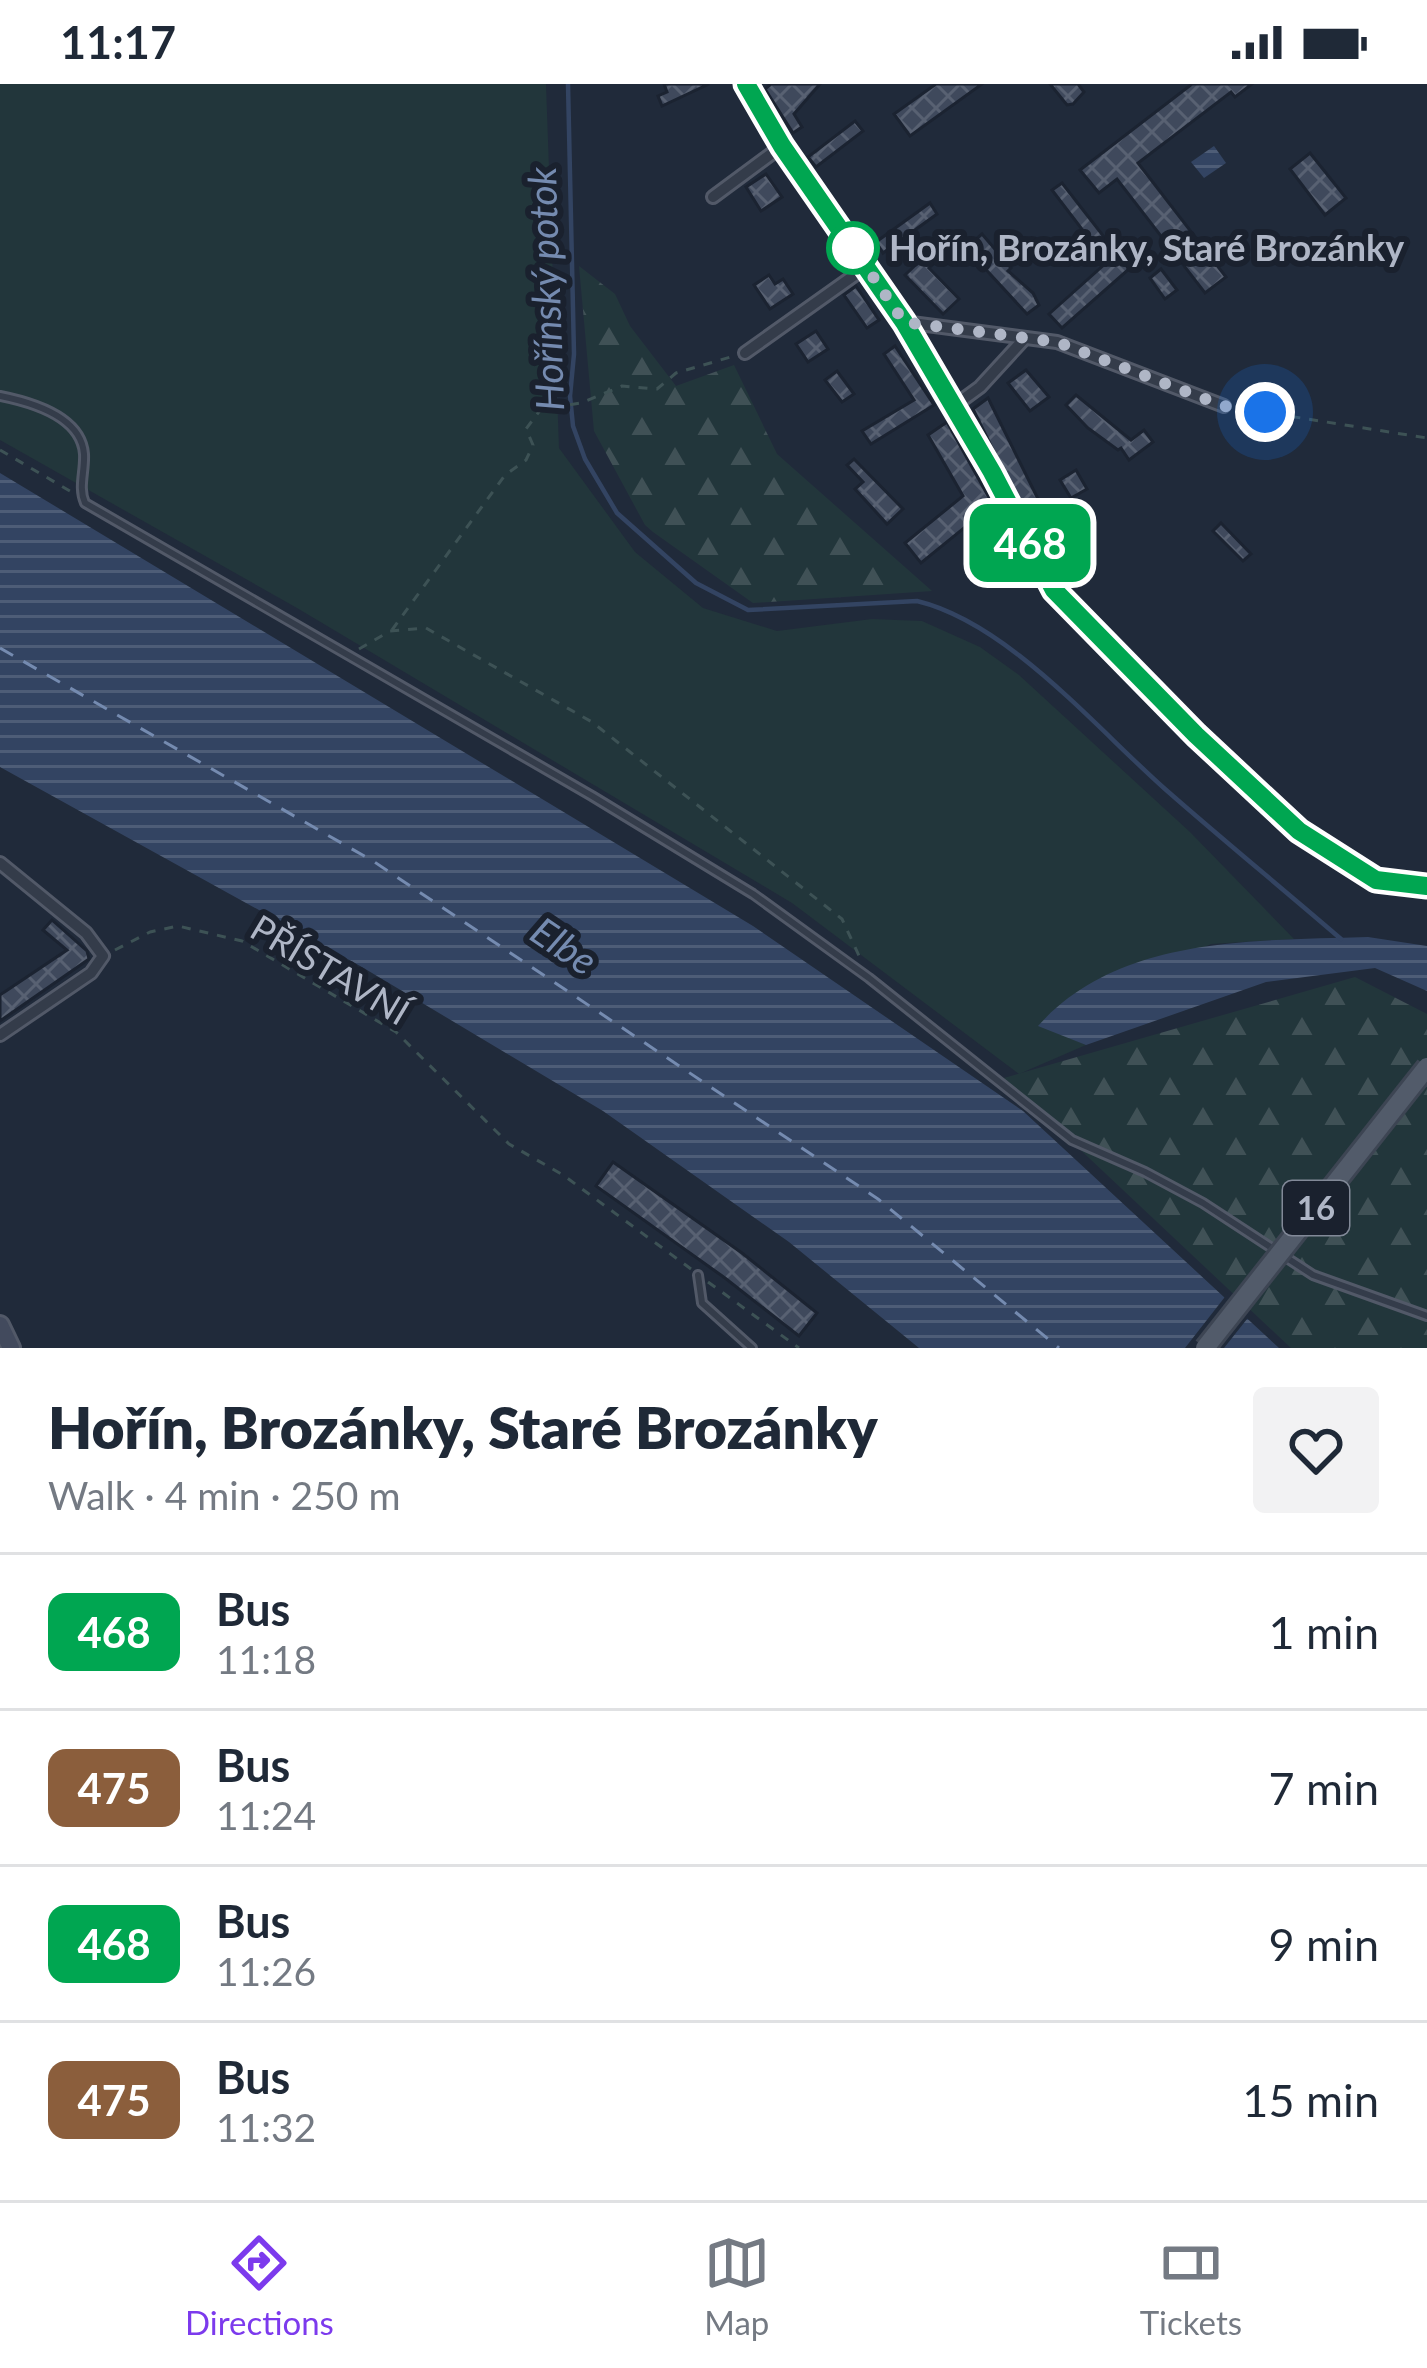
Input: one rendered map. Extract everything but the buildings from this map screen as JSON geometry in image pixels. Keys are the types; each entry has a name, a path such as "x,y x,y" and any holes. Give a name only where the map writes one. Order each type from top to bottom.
{"main road":[{"name":"16","path":"1205,1348 1427,1067"}],"street":[{"path":"746,84 782,146 904,322 1054,590 1196,735 1299,831 1376,880 1427,886"},
{"path":"713,197 782,146"},
{"path":"745,353 866,267"},
{"path":"904,322 1057,342 1224,406"},
{"path":"954,406 980,387 1024,338"},
{"path":"0,863 86,934 103,956 91,973 0,1036"},
{"path":"0,1325 11,1348"}],"lane":[{"path":"0,396 34,404 73,430 84,456 82,498 753,894 869,978 1072,1140 1203,1204 1312,1276 1427,1316"},
{"path":"698,1275 702,1303 752,1348"}],"path":[{"path":"347,656 390,631 505,475 526,460 533,445 526,429 541,410 579,403 622,386 657,389 676,373 745,353"},
{"path":"1224,406 1427,438"},
{"path":"0,450 82,498"},
{"path":"390,631 426,628 592,722 842,919 869,978"},
{"name":"PŘÍSTAVNÍ","path":"103,956 150,932 178,926 242,941 396,1032 509,1144 562,1175 799,1348"}],"green space":[{"path":"0,84 546,84 559,448 635,552 703,608 777,631 872,619 922,621 980,647 1019,675 1190,832 1294,939 1211,944 1039,1025 1086,1045 1019,1074 792,903 297,608 0,440"},
{"path":"579,266 615,294 630,326 676,386 734,365 777,454 932,591 753,603 645,525 594,431"},
{"path":"1355,977 1427,1014 1427,1348 1291,1348 1004,1078"}],"water":[{"path":"1214,146 1226,163 1204,178 1191,162"},
{"name":"Elbe","path":"0,473 753,926 1023,1111 1279,1348 919,1348 789,1242 603,1111 362,967 0,767"},
{"path":"1368,937 1427,946 1427,991 1375,968 1266,982 1086,1045 1038,1026 1071,996 1108,974 1148,959 1235,943"}],"pier":[{"path":"1228,1293 1251,1314 1224,1348 1185,1348"}],"waterway":[{"name":"Hořínský potok","path":"568,84 573,426 585,459 617,513 696,583 748,610 917,601 984,631 1049,680 1165,789 1341,939"}],"ferry route":[{"path":"0,648 373,861 878,1199 1059,1348"}],"bus line":[{"name":"468","path":"746,84 782,146 904,322 1054,590 1196,735 1299,831 1376,880 1427,886"}],"place":[{"name":"Hořín, Brozánky, Staré Brozánky","path":"853,248"}],"route":[{"path":"853,248 845,236 904,322 1057,342 1224,406 1265,412"}]}
